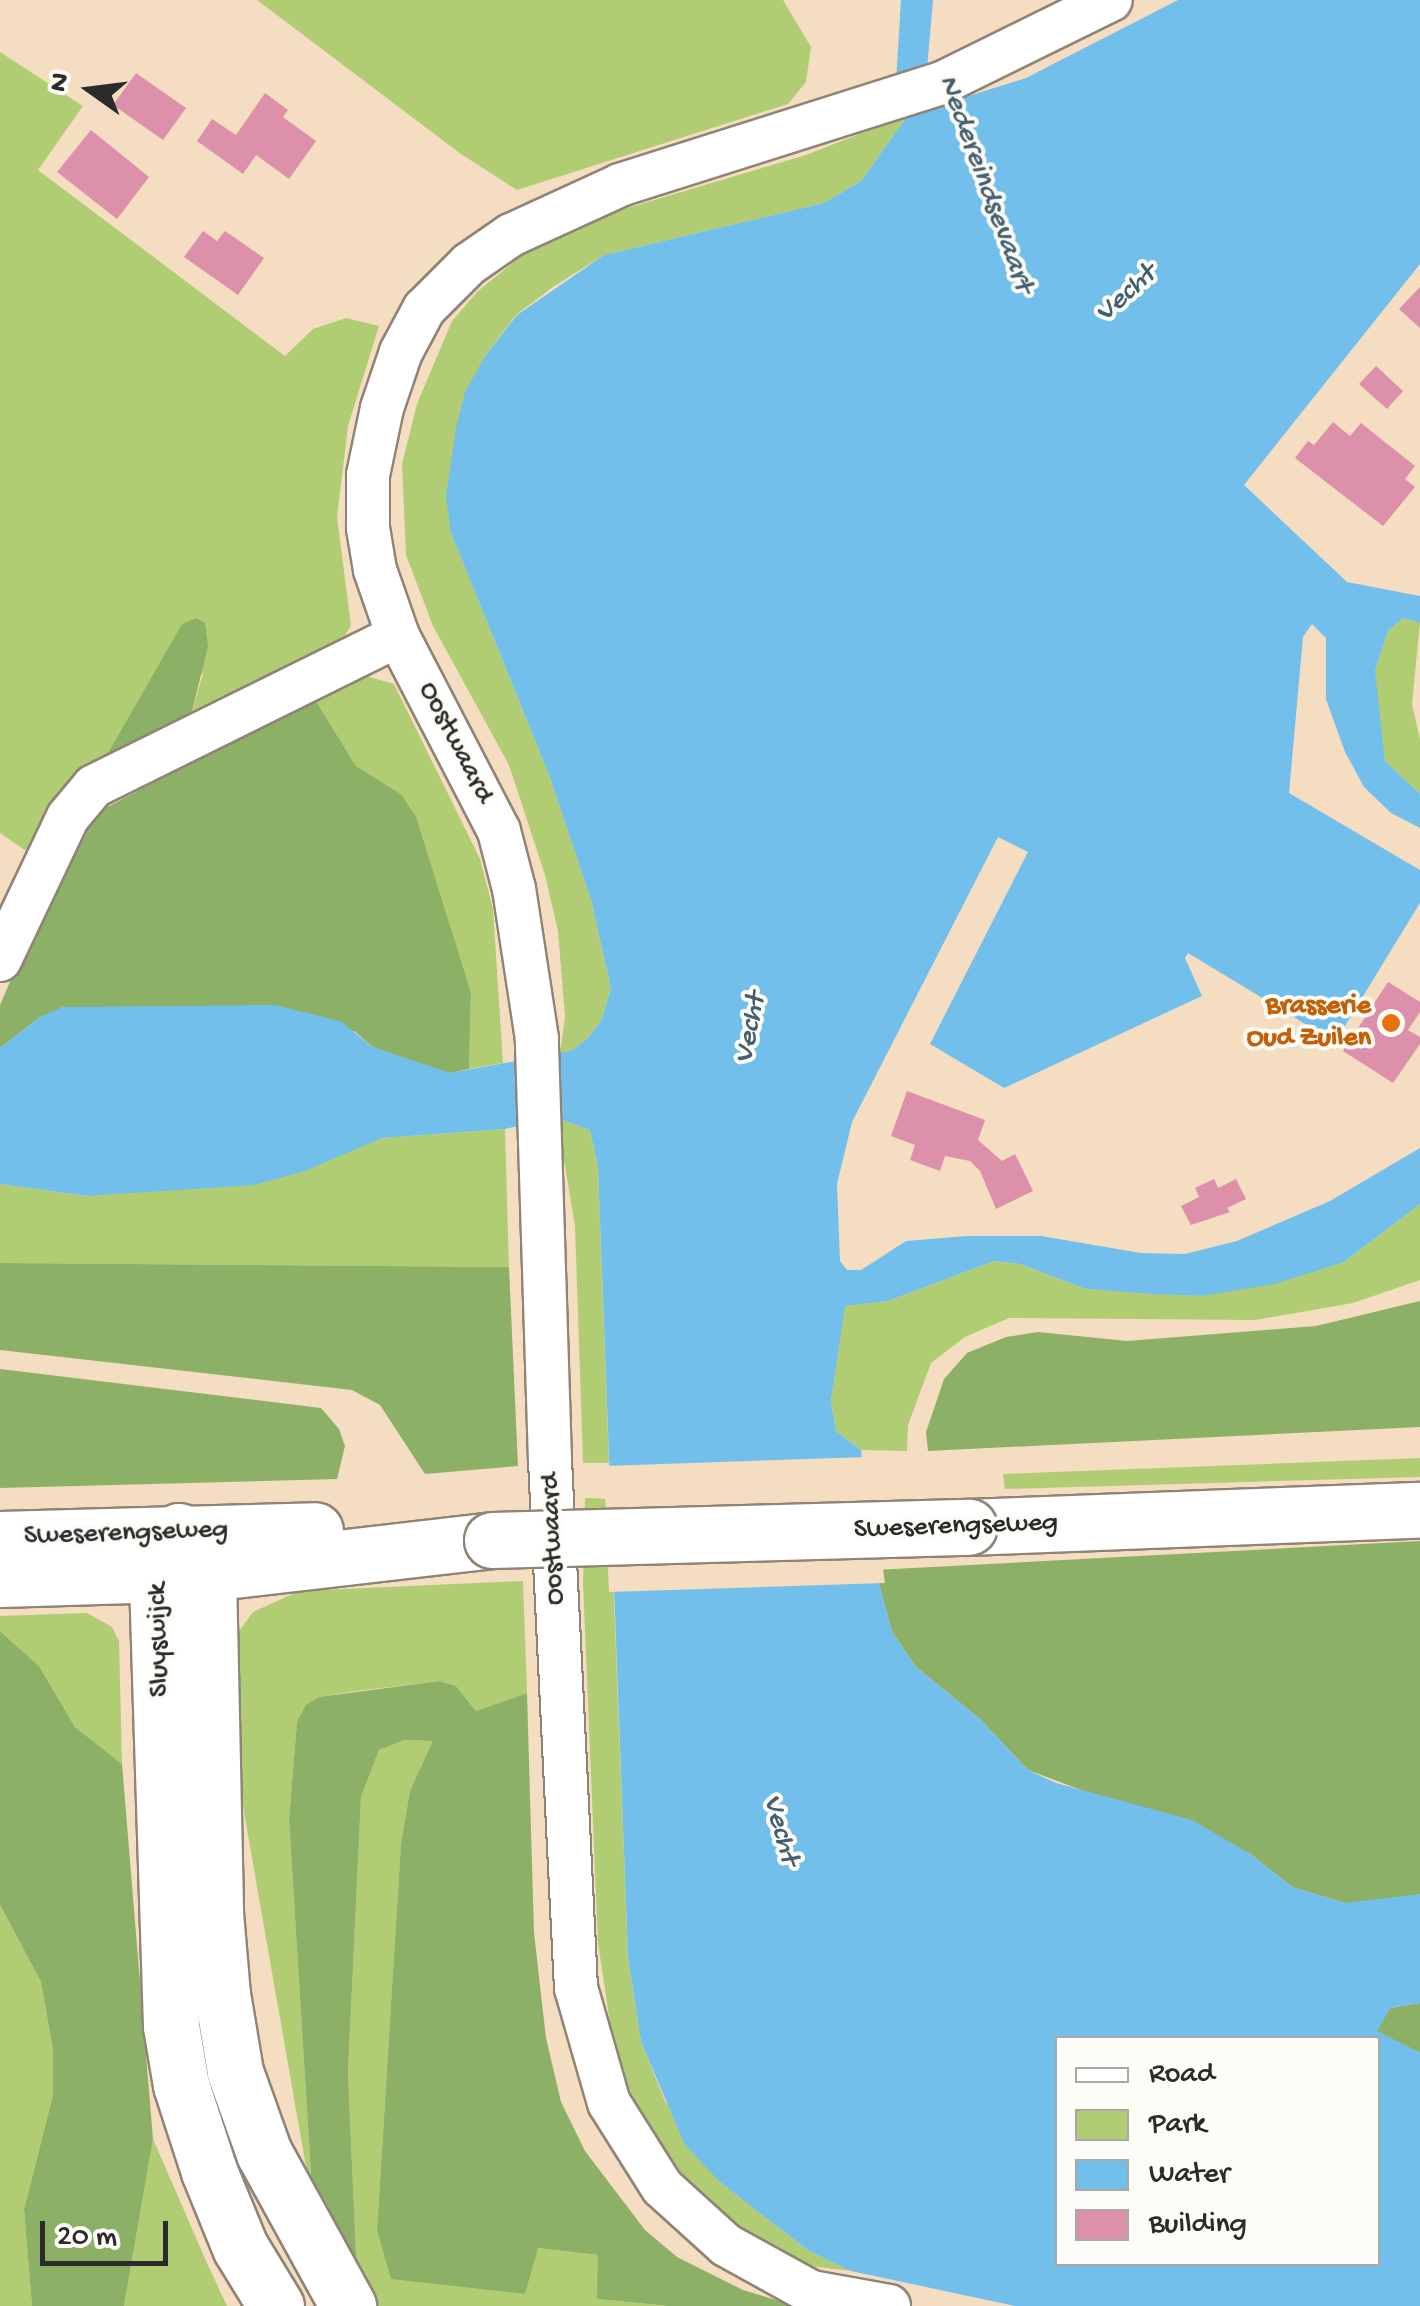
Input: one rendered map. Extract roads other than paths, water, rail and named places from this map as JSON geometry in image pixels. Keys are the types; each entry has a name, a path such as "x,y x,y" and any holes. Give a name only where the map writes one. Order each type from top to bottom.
{"main road":[{"name":"Sweserengseweg","path":"0,1579 182,1559 492,1540 1420,1510"},
{"name":"Sweserengseweg","path":"0,1538 182,1559"},
{"name":"Sluyswijck","path":"182,1559 171,2026 181,2085 209,2171 240,2247 276,2306"},
{"name":"Sluyswijck","path":"182,1559 222,1994 235,2072 264,2153 348,2306"}],"street":[{"name":"Oostwaard","path":"889,2306 810,2292 726,2245 662,2187 609,2103 576,1988 537,1039 514,889 499,831 398,636 375,570 368,528 368,476 382,408 401,352 424,309 469,264 510,235 620,185 942,83 1111,0"},
{"path":"0,960 68,817 94,786 398,636"}],"water":[{"path":"901,0 933,0 927,69 896,81"},
{"path":"1178,0 1420,0 1420,264 1244,485 1347,582 1420,596 1420,623 1403,618 1388,631 1375,670 1385,761 1420,794 1420,828 1391,813 1364,787 1345,752 1326,699 1326,638 1312,624 1303,637 1289,793 1420,870 1420,903 1335,1042 1188,953 1185,958 1202,996 1004,1088 930,1044 1028,852 998,837 852,1122 837,1184 840,1261 847,1270 861,1270 906,1241 967,1236 1041,1236 1141,1253 1185,1254 1237,1241 1330,1201 1420,1148 1420,1204 1344,1262 1275,1284 1201,1296 1086,1289 1020,1264 994,1261 888,1301 845,1306 831,1401 836,1431 861,1450 875,1570 892,1632 916,1667 979,1718 1028,1770 1056,1783 1192,1820 1249,1853 1292,1887 1345,1903 1420,1894 1420,2003 1390,2008 1377,2031 1420,2053 1420,2306 1015,2306 851,2271 809,2251 721,2183 685,2145 641,2042 628,1957 598,1167 590,1130 557,1118 505,1129 382,1138 305,1171 254,1185 87,1196 0,1184 0,1048 40,1017 62,1007 275,1005 340,1021 373,1047 450,1073 571,1051 588,1038 602,1019 611,988 591,900 549,775 451,533 446,496 465,392 485,356 517,315 604,255 824,203 861,181 908,115 1026,78"}],"place":[{"name":"Brasserie Oud Zuilen","path":"1391,1023"}],"water label":[{"name":"Nedereindsevaart","path":"984,184"},
{"name":"Vecht","path":"1127,295"},
{"name":"Vecht","path":"752,1029"},
{"name":"Vecht","path":"779,1830"}]}
